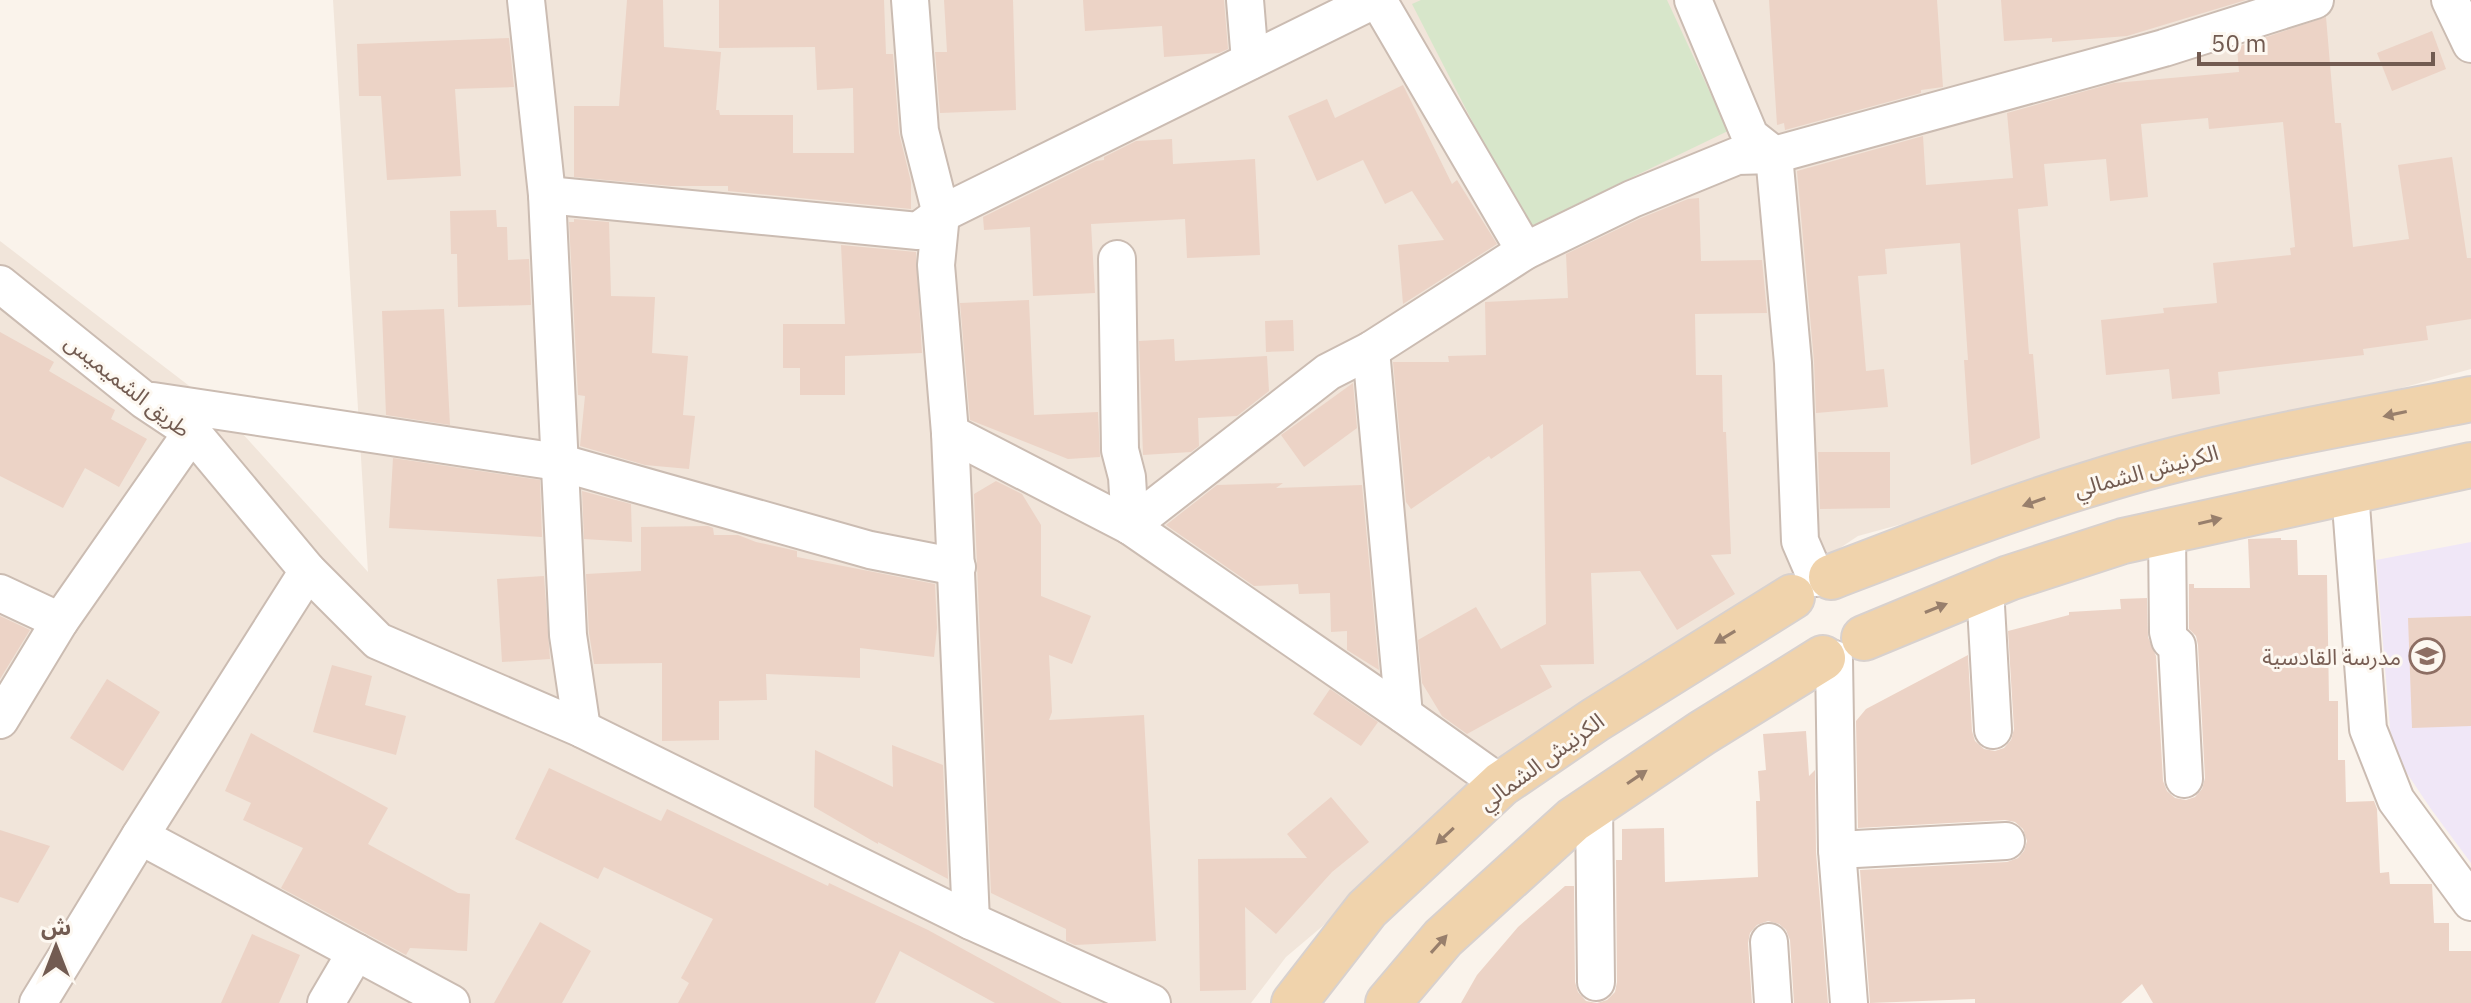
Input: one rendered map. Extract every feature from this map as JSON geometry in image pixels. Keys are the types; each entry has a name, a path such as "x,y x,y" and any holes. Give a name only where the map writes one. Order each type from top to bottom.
{"main road":[{"name":"الكرنيش الشمالي","path":"1294,1003 1367,909 1501,784 1647,687 1813,584 1978,521 2095,482 2218,451 2471,399"},
{"path":"1388,1003 1443,938 1573,820 1702,733 1840,651 1985,588 2123,541 2471,465"},
{"path":"1848,582 1859,592 1867,607 1868,624 1840,651 1813,657 1792,640 1786,627 1786,610 1813,584 1848,582"}],"street":[{"path":"526,0 547,195 568,635 582,729"},
{"path":"910,0 920,131 941,214 936,265 950,433 971,921"},
{"path":"1245,0 1250,61"},
{"path":"547,195 918,231 941,214 1376,0 1525,251"},
{"path":"1693,0 1750,136 1774,155 1793,363 1800,541 1813,584"},
{"path":"1130,526 1328,372 1371,350 1525,251 1632,199 1737,156 1774,155 2164,48 2315,0"},
{"path":"2450,0 2471,44"},
{"path":"1117,259 1120,450 1127,477 1130,526"},
{"name":"طريق الشميميس","path":"0,284 144,400 192,432 308,571 378,641 582,729 971,921 1152,1003"},
{"path":"1371,350 1404,715"},
{"path":"144,400 558,462 870,550 957,567"},
{"path":"0,720 60,621 192,432"},
{"path":"950,433 1130,526 1501,784"},
{"path":"2350,492 2368,729 2396,800 2471,902"},
{"path":"2167,531 2168,632 2170,640 2177,646 2184,779"},
{"path":"38,1003 308,571"},
{"path":"1985,588 1993,730"},
{"path":"0,593 60,621"},
{"path":"1840,651 1837,850 1849,1003"},
{"path":"1594,805 1596,982"},
{"path":"140,836 451,1003"},
{"path":"1837,850 2006,841"},
{"path":"1769,942 1773,1003"},
{"path":"326,1003 356,952"}],"shaded area":[{"path":"333,0 2471,0 2471,369 1858,536 1516,763 1286,957 1251,1003 0,1003 0,241 222,411 368,572"},
{"name":"مدرسة القادسية","path":"2471,542 2471,863 2392,751 2376,560"}],"green space":[{"path":"1421,0 1667,0 1728,131 1527,228 1412,4"}],"building":[{"path":"627,0 663,0 664,47 721,52 716,110 720,115 793,115 793,153 854,153 853,88 817,90 815,47 719,48 719,0 884,0 886,54 893,54 899,133 911,182 911,209 728,191 728,186 671,186 574,177 574,106 619,106"},
{"path":"944,0 1013,0 1016,110 940,113 935,52 947,52"},
{"path":"1083,0 1224,0 1228,49 1219,53 1164,57 1162,26 1085,31"},
{"path":"1769,0 1937,0 1943,87 1921,90 1921,93 1785,130 1784,123 1777,125"},
{"path":"2001,0 2246,0 2127,36 2052,42 2052,38 2004,41"},
{"path":"2326,17 2335,123 2341,123 2353,247 2409,239 2398,165 2452,157 2467,258 2471,258 2471,319 2426,326 2428,340 2363,349 2364,355 2218,372 2220,394 2172,399 2169,369 2106,375 2101,320 2164,313 2163,308 2217,303 2213,263 2291,255 2290,248 2295,247 2283,122 2209,129 2208,118 2141,124 2148,197 2110,201 2106,159 2044,164 2048,206 2018,209 2029,354 2033,354 2040,438 1971,465 1960,243 1885,249 1887,274 1858,276 1866,371 1884,369 1888,407 1816,413 1797,171 1923,136 1926,185 2013,178 2007,113 2114,83 2239,72 2237,47"},
{"path":"2432,31 2446,69 2392,91 2377,53"},
{"path":"509,38 514,87 455,89 461,176 387,180 381,96 359,96 357,44"},
{"path":"1403,85 1452,184 1457,180 1497,244 1403,304 1398,245 1444,240 1412,191 1385,204 1363,160 1317,181 1288,116 1327,99 1335,118"},
{"path":"1172,139 1173,164 1255,159 1260,255 1187,258 1185,219 1091,224 1095,293 1033,296 1030,227 984,230 983,217 1096,161 1104,160 1104,157 1136,141"},
{"path":"1699,198 1701,261 1762,260 1767,313 1695,314 1696,375 1722,375 1723,432 1726,432 1731,554 1711,555 1735,594 1677,630 1640,571 1591,573 1594,664 1540,665 1552,687 1467,734 1442,716 1422,683 1418,640 1476,607 1501,649 1546,624 1543,424 1411,509 1406,502 1393,362 1449,362 1448,356 1486,355 1485,302 1568,298 1566,254 1641,218 1688,199"},
{"path":"496,210 497,227 507,227 508,260 529,259 531,305 458,307 457,254 451,254 450,211"},
{"path":"574,219 609,222 611,296 655,297 652,353 688,356 683,415 695,416 689,469 645,465 580,446 585,396 578,395 569,222 574,222"},
{"path":"841,245 916,252 922,353 845,356 845,395 800,395 800,368 783,368 783,324 845,324"},
{"path":"1029,300 1034,415 1098,412 1100,457 1068,459 970,420 960,303"},
{"path":"444,309 450,425 386,415 382,311"},
{"path":"1293,320 1294,351 1266,352 1265,321"},
{"path":"0,332 54,362 49,371 115,410 111,419 147,439 119,487 85,468 63,508 0,476"},
{"path":"1174,339 1175,361 1267,356 1269,391 1237,416 1198,418 1199,446 1191,452 1143,455 1139,341"},
{"path":"1353,383 1357,428 1304,467 1281,435"},
{"path":"1818,452 1890,452 1890,508 1820,509"},
{"path":"393,458 540,480 542,537 389,528"},
{"path":"996,481 1022,494 1041,525 1041,596 1091,616 1072,664 1049,655 1052,712 1049,720 1144,715 1156,941 1075,945 1066,941 1066,929 991,893 974,494"},
{"path":"1283,483 1276,488 1362,485 1379,670 1347,650 1347,631 1331,632 1330,593 1299,594 1298,584 1254,586 1166,525 1217,485"},
{"path":"582,491 631,504 632,542 584,539"},
{"path":"641,527 713,528 714,535 738,535 797,551 797,557 935,584 937,628 934,657 860,648 860,678 766,674 767,700 719,701 719,740 662,741 662,663 594,664 586,574 641,571"},
{"path":"2248,539 2297,540 2298,575 2327,575 2329,701 2338,701 2338,760 2345,760 2346,802 2374,801 2380,873 2389,872 2390,884 2432,884 2434,923 2449,923 2449,951 2471,951 2471,1003 2153,1003 2142,984 2121,1003 1975,1003 1975,999 1870,1003 1860,870 2007,862 2018,858 2027,841 2023,829 2015,822 2005,820 1858,828 1856,721 1866,709 1968,655 1975,741 1984,749 1995,751 2004,748 2011,740 2014,729 2008,631 2069,615 2069,612 2121,609 2120,599 2147,598 2148,637 2156,656 2163,781 2167,791 2175,798 2186,800 2195,797 2202,789 2205,778 2198,645 2196,636 2189,629 2189,584 2194,584 2194,588 2250,588"},
{"path":"544,576 550,659 502,662 497,579"},
{"path":"0,616 30,630 0,679"},
{"name":"مدرسة القادسية","path":"2471,616 2471,726 2412,728 2408,618"},
{"path":"332,665 372,676 365,705 406,716 396,755 313,732"},
{"path":"107,679 160,712 123,771 70,738"},
{"path":"1330,689 1378,722 1361,746 1313,714"},
{"path":"1806,731 1809,776 1815,770 1816,852 1828,1003 1794,1003 1790,940 1786,930 1768,921 1757,925 1750,933 1748,943 1752,1003 1597,1003 1607,1000 1615,992 1617,982 1616,860 1622,860 1622,829 1664,828 1665,882 1758,877 1756,801 1760,801 1758,771 1766,770 1763,734"},
{"path":"251,733 388,808 368,844 458,893 470,894 467,951 410,948 406,955 281,888 303,848 243,820 251,803 225,791"},
{"path":"892,745 943,765 948,879 814,807 815,750 893,787"},
{"path":"549,768 661,821 667,809 828,886 829,883 928,930 1062,1003 995,1003 900,951 875,1003 678,1003 689,983 681,978 713,919 604,867 598,879 515,839"},
{"path":"1331,797 1369,842 1332,872 1276,934 1245,907 1246,990 1200,991 1198,859 1307,858 1287,834"},
{"path":"0,830 50,846 18,903 0,897"},
{"path":"1565,886 1574,886 1575,982 1578,992 1586,1001 1597,1003 1461,1003 1477,975 1518,927"},
{"path":"540,922 591,951 562,1003 494,1003"},
{"path":"252,934 300,955 279,1003 221,1003"}],"place":[{"name":"مدرسة القادسية","path":"2427,656"}]}
